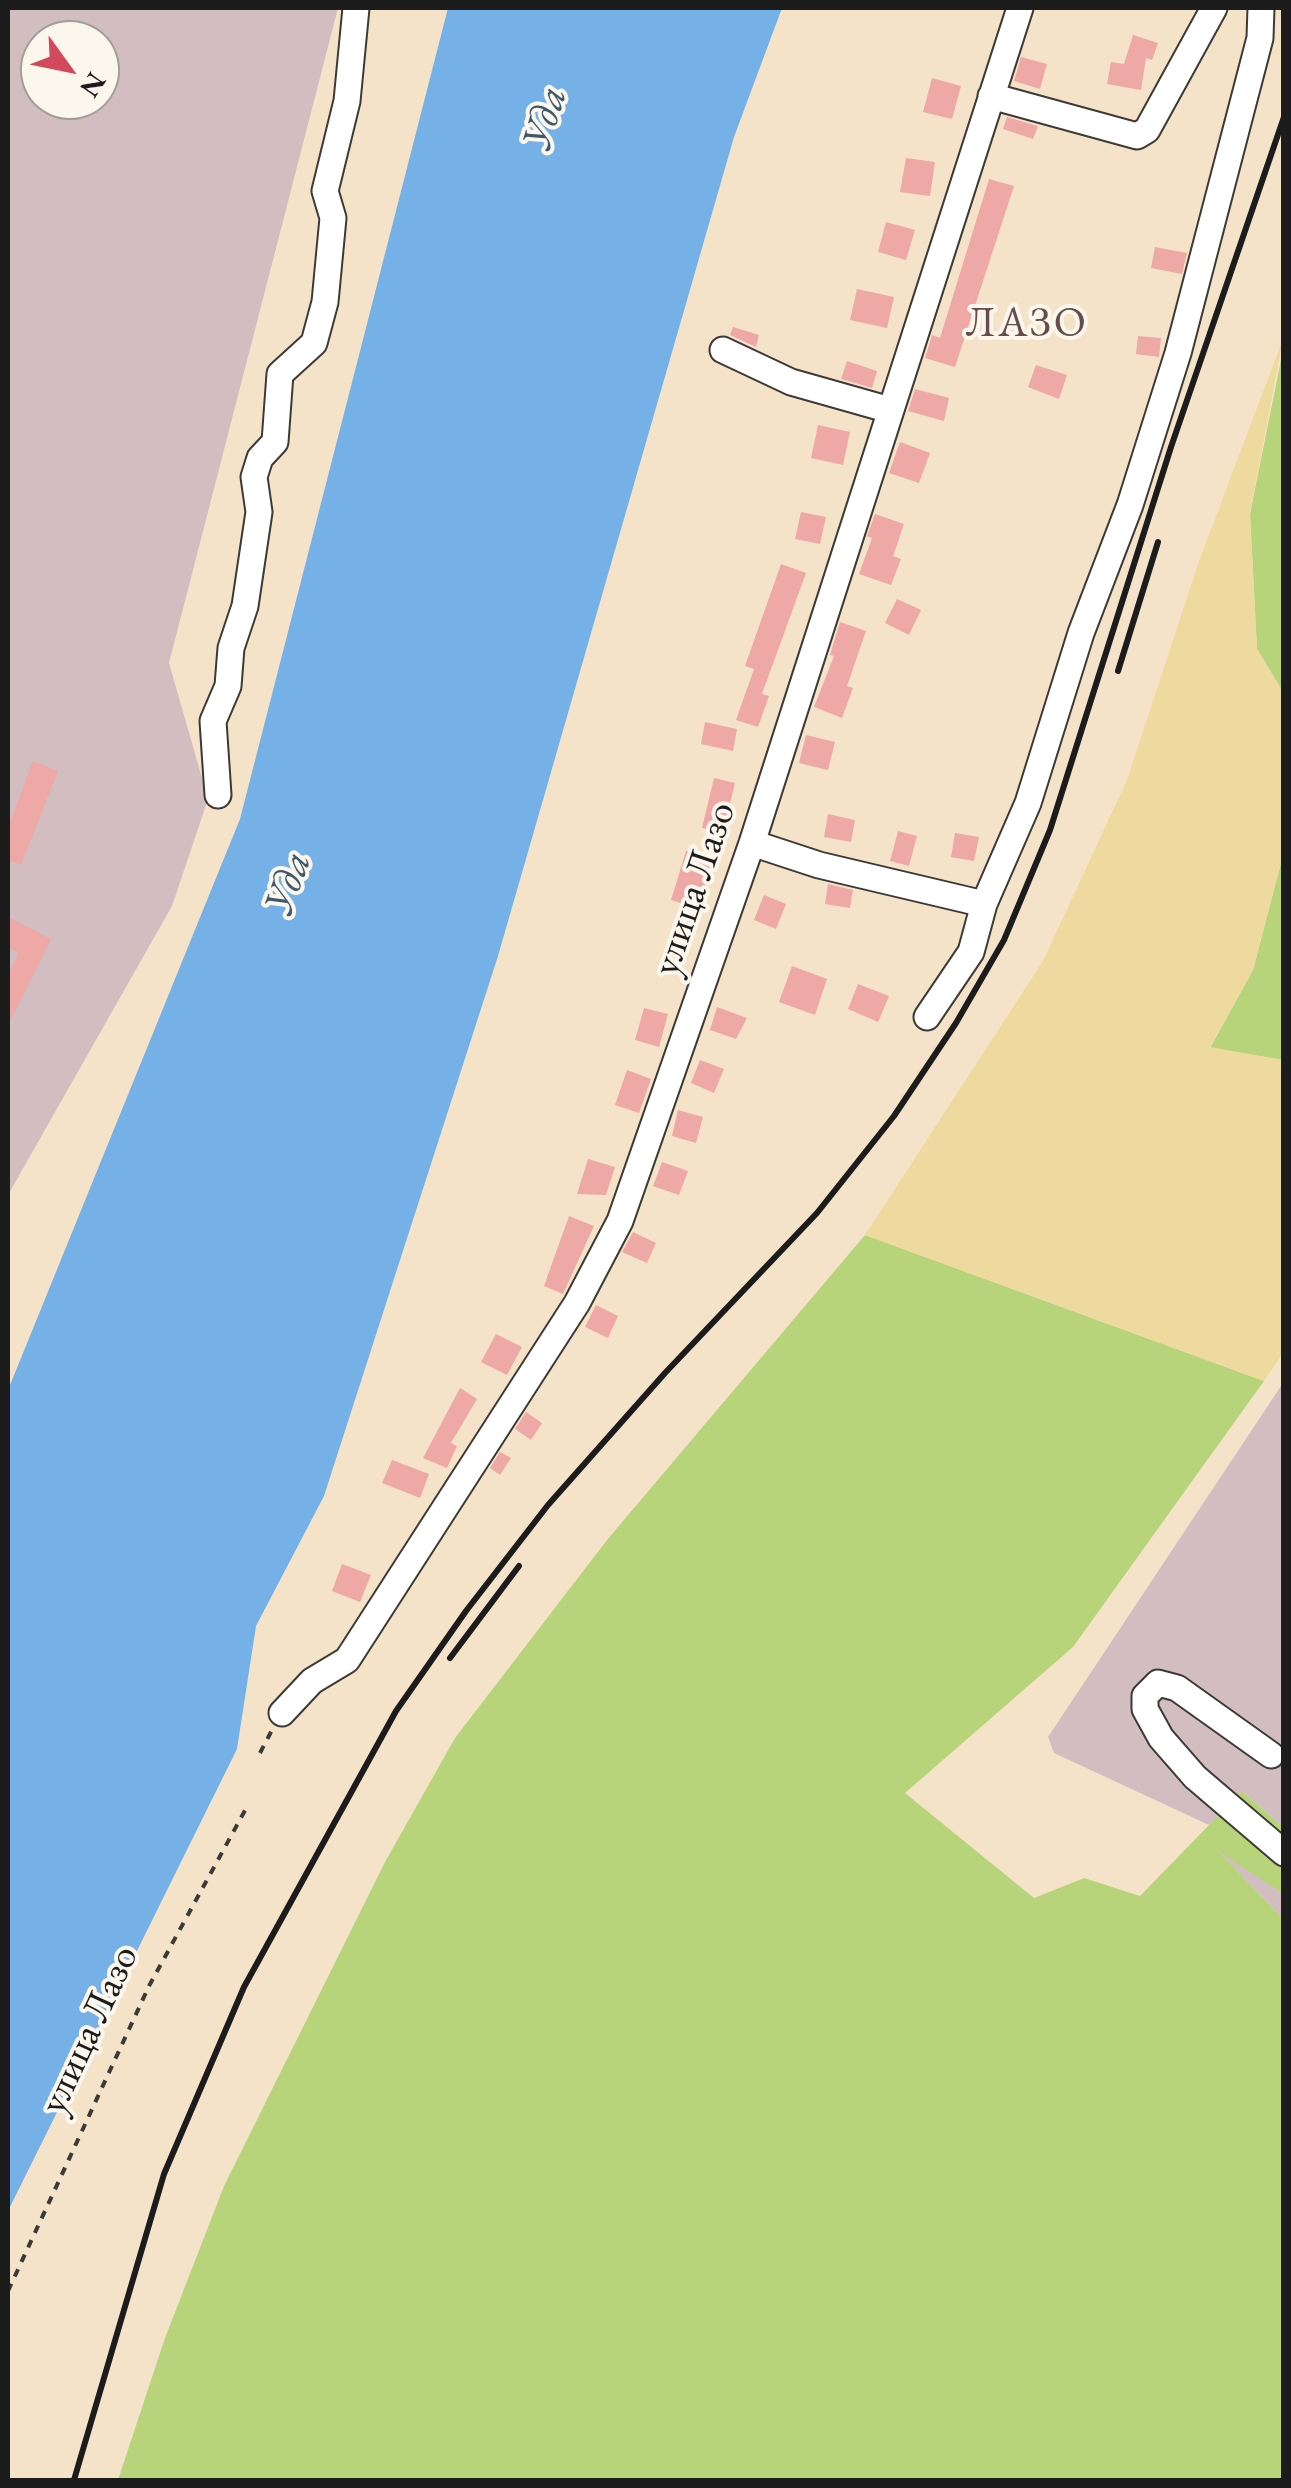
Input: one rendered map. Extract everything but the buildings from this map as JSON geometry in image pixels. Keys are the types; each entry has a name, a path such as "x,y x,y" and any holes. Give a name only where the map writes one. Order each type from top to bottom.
{"street":[{"path":"218,796 214,721 228,686 231,648 244,606 259,512 254,477 260,458 275,442 280,374 314,343 325,302 333,218 326,191 347,101 356,8"},
{"name":"улица Лазо","path":"282,1712 312,1682 346,1660 577,1303 620,1221 752,843 1020,8"},
{"path":"990,96 1137,136 1148,130 1214,8"},
{"path":"928,1017 971,952 984,904 1028,803 1081,633 1130,505 1178,353 1260,38 1261,8"},
{"path":"723,350 790,382 890,410"},
{"path":"752,843 819,865 984,904"},
{"path":"1270,1755 1177,1688 1158,1683 1145,1696 1145,1710 1161,1738 1195,1776 1284,1853"}],"path":[{"name":"улица Лазо","path":"8,2292 149,1986 248,1804"}],"shaded area":[{"path":"8,8 338,8 169,663 208,799 172,906 8,1195"},
{"path":"1283,1383 1283,1827 1242,1791 1209,1825 1054,1753 1048,1737"},
{"path":"1212,1845 1283,1894 1283,1919"}],"green space":[{"path":"1283,350 1283,692 1257,649 1250,514"},
{"path":"1283,855 1283,1060 1210,1048 1253,970"},
{"path":"865,1235 1264,1381 1073,1647 905,1793 1034,1898 1084,1878 1140,1896 1242,1791 1283,1827 1283,1894 1217,1850 1283,1919 1283,2480 118,2480 165,2338 224,2186 385,1862 455,1738 607,1540"}],"sand":[{"path":"1283,339 1250,514 1257,649 1283,692 1283,855 1253,970 1210,1047 1283,1060 1283,1353 1264,1381 865,1235 1043,961 1127,780 1198,564"}],"water":[{"name":"Уда","path":"448,8 782,8 734,137 498,956 324,1496 256,1626 237,1749 8,2211 8,1390 240,819"}],"railway":[{"path":"74,2480 164,2174 244,1987 396,1711 466,1611 548,1505 665,1373 817,1213 894,1116 956,1023 1004,940 1050,830 1171,447 1284,117"},
{"path":"1118,671 1158,542"},
{"path":"450,1658 519,1566"}],"district":[{"name":"ЛАЗО","path":"1027,325"}]}
